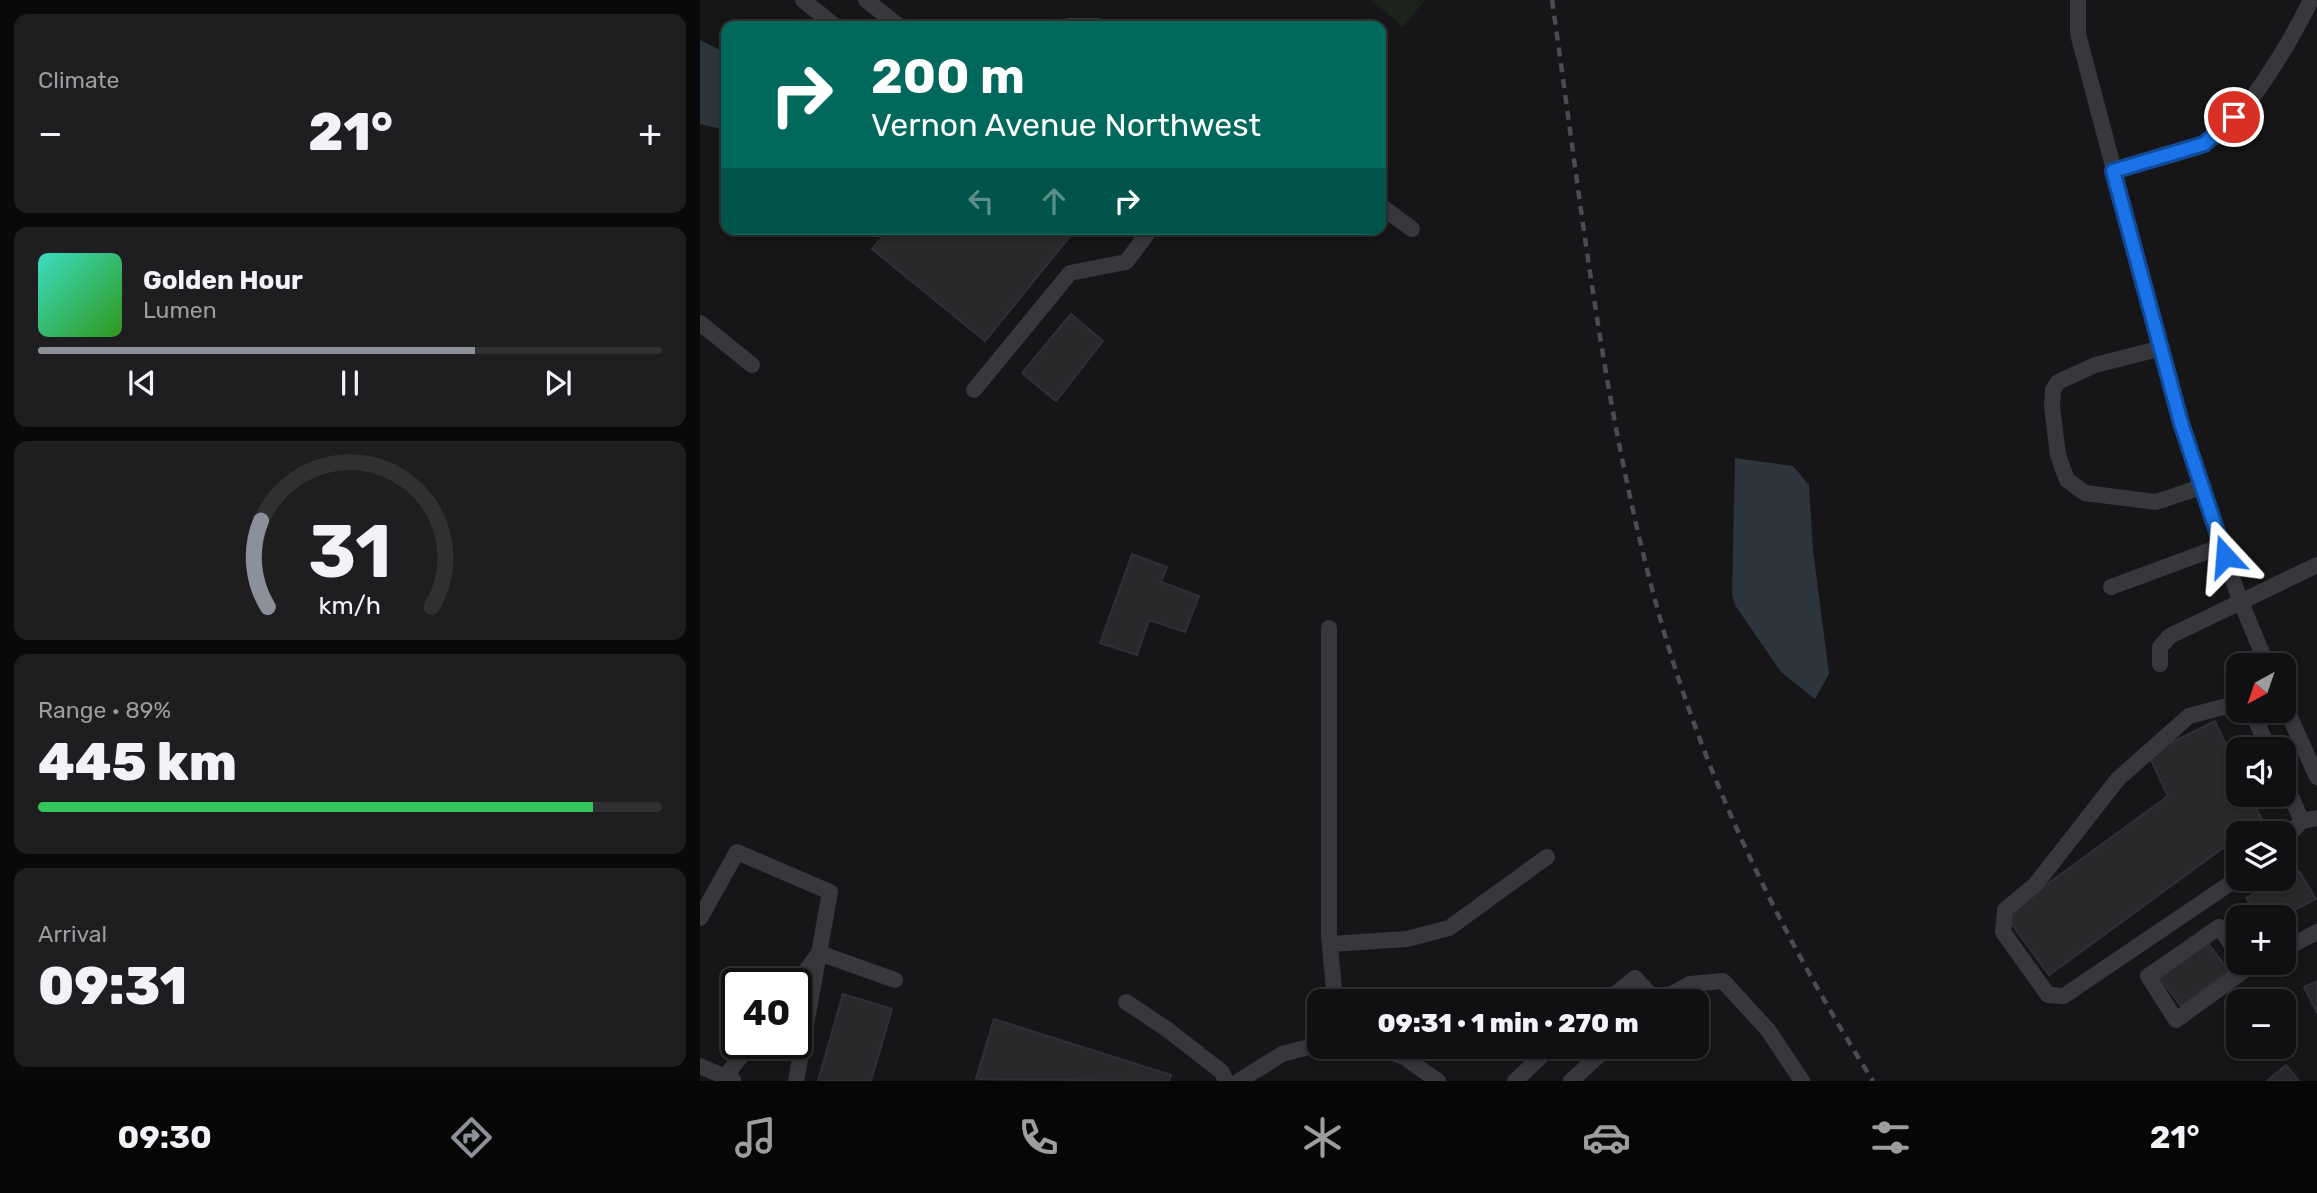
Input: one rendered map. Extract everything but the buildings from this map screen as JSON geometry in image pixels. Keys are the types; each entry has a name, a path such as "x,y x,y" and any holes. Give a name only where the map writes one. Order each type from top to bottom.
{"street":[{"path":"803,0 829,21"},
{"path":"866,0 891,21"},
{"path":"2078,0 2078,34 2113,171 2201,487 2262,653"},
{"path":"2113,171 2189,149 2214,137 2277,64 2311,0"},
{"path":"1386,209 1412,229"},
{"path":"974,390 1070,273 1126,262 1146,235"},
{"path":"700,323 752,365"},
{"path":"2162,348 2095,365 2058,382 2053,390 2052,407 2058,455 2067,480 2085,493 2156,502 2201,487"},
{"path":"2111,587 2222,546"},
{"path":"2160,664 2158,653 2164,641 2317,565"},
{"path":"1329,628 1330,944 1334,989"},
{"path":"2226,706 2189,716 2118,779 2035,885 2005,910 2003,932 2048,995 2064,996 2226,886"},
{"path":"2293,723 2317,777"},
{"path":"2296,799 2310,819 2296,830"},
{"path":"700,918 737,852 830,892 796,1081"},
{"path":"1330,944 1407,939 1449,928 1547,857"},
{"path":"2219,927 2247,961 2176,1020 2148,976 2219,927"},
{"path":"2296,943 2317,932"},
{"path":"819,953 894,980"},
{"path":"808,968 819,953"},
{"path":"1622,989 1635,978 1646,989"},
{"path":"1681,989 1690,984 1724,981 1768,1030 1802,1081"},
{"path":"1126,1002 1222,1072 1226,1081"},
{"path":"1244,1080 1282,1054 1307,1047"},
{"path":"700,1066 730,1079 742,1059"},
{"path":"1407,1059 1438,1081"},
{"path":"1515,1081 1538,1059"},
{"path":"1572,1081 1595,1059"}],"shaded area":[{"path":"1371,0 1425,0 1403,27"},
{"path":"700,40 721,50 721,129 700,124"},
{"path":"1735,458 1793,466 1809,485 1813,550 1829,674 1815,699 1781,672 1735,605 1732,595"}],"railway":[{"path":"1552,0 1596,315 1625,471 1662,625 1702,744 1751,860 1809,973 1873,1081"}],"route":[{"path":"2225,556 2181,423 2113,171 2204,144 2234,117"}]}
